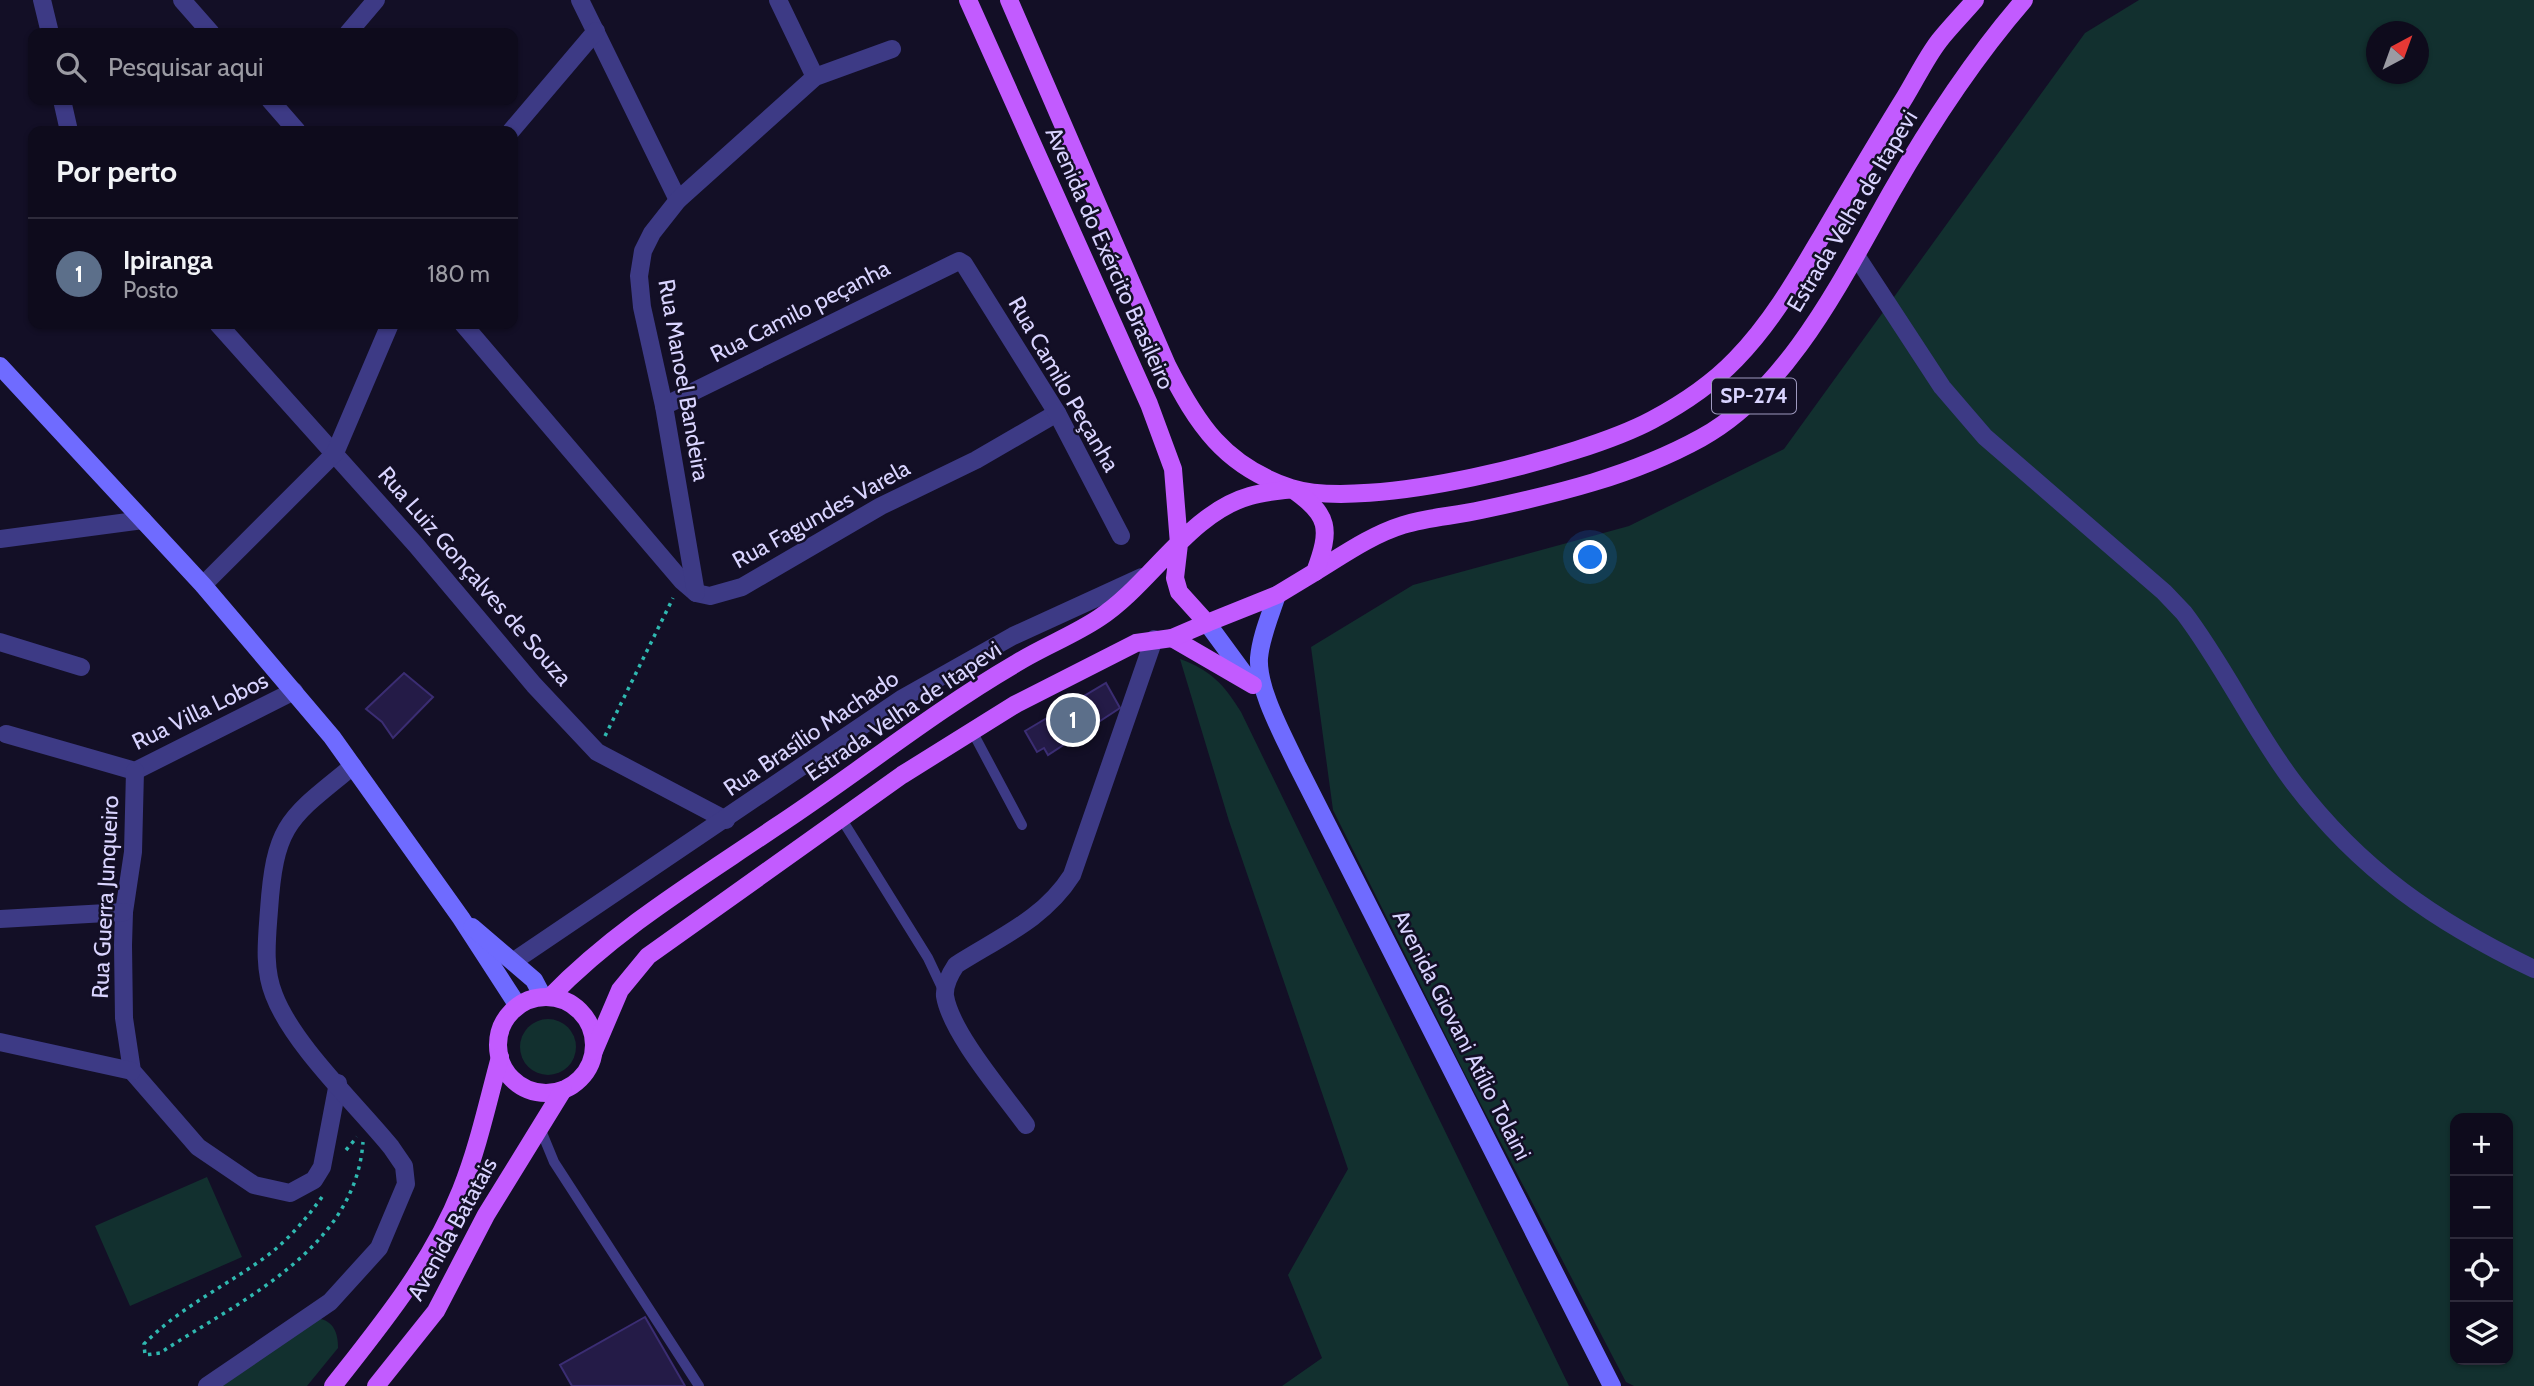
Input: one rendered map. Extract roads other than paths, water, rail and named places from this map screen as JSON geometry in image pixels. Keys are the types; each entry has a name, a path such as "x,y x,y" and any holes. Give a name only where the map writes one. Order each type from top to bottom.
{"main road":[{"name":"Avenida do Exército Brasileiro","path":"968,0 1149,404 1173,469 1179,544"},
{"name":"Avenida do Exército Brasileiro","path":"1009,0 1167,365 1194,416 1220,448 1250,470 1292,489"},
{"name":"Estrada Velha de Itapevi","path":"546,997 654,907 956,702 1017,663 1099,619 1122,603 1179,544 1228,507 1249,496 1292,489 1342,494 1388,493 1490,474 1616,436 1651,421 1697,393 1735,360 1773,316 1938,42 1975,0"},
{"name":"Estrada Velha de Itapevi","path":"594,1051 621,990 648,956 841,818 972,731 1075,671 1136,643 1163,639 1202,620 1277,595 1378,534 1397,527 1480,510 1620,475 1703,437 1731,418 1760,390 1798,345 1857,257 1892,191 1979,53 2024,0"},
{"path":"1292,489 1317,506 1324,522 1322,551 1315,572"},
{"path":"1179,544 1175,578 1179,592 1202,620"},
{"path":"1163,639 1253,685"},
{"path":"333,1386 383,1323 442,1230 461,1189 495,1075 500,1057 501,1028 518,1006 546,997 564,1000 586,1017 592,1028 594,1051 584,1075 563,1090 550,1093 525,1088 506,1071 500,1057"},
{"name":"Avenida Batatais","path":"376,1386 436,1311 486,1215 563,1090"}],"street":[{"path":"43,0 49,28"},
{"path":"182,0 207,28"},
{"path":"352,28 376,0"},
{"path":"580,0 678,200"},
{"path":"778,0 816,77"},
{"path":"515,126 596,31"},
{"name":"Rua Manoel Bandeira","path":"689,587 664,406 642,307 639,276 643,251 652,233 678,200 816,77 877,52 892,49"},
{"path":"63,105 68,126"},
{"path":"281,105 295,126"},
{"path":"1857,257 1942,387 1985,437 2164,592 2184,613 2294,783 2346,843 2428,912 2473,940 2534,969"},
{"name":"Rua Camilo peçanha","path":"664,406 959,261"},
{"name":"Rua Camilo Peçanha","path":"959,261 964,264 1057,414 1121,536"},
{"name":"Rua Luiz Gonçalves de Souza","path":"223,329 335,453 534,685 597,752 726,820"},
{"path":"203,585 335,453 388,329"},
{"path":"467,329 689,587"},
{"path":"0,366 203,585 294,691 353,766 461,918 518,1006"},
{"name":"Rua Fagundes Varela","path":"689,587 710,596 742,586 881,506 976,460 1057,414"},
{"path":"0,539 143,520"},
{"name":"Rua Brasílio Machado","path":"513,961 726,820 903,698 1013,636 1082,603 1126,586 1151,571"},
{"path":"1270,705 1259,661 1263,637 1277,595"},
{"path":"1202,620 1270,705"},
{"path":"1026,1125 957,1028 945,994 949,976 956,965 1035,918 1056,899 1072,874 1163,639"},
{"path":"0,642 81,667"},
{"name":"Rua Villa Lobos","path":"6,734 135,771 294,691"},
{"name":"Avenida Giovani Atílio Tolaini","path":"1270,705 1297,765 1612,1386"},
{"path":"207,1386 330,1302 379,1248 392,1223 405,1184 404,1166 288,1023 273,994 266,962 273,871 277,848 285,829 295,813 353,766"},
{"name":"Rua Guerra Junqueiro","path":"132,1070 124,1018 124,912 133,852 135,771"},
{"path":"0,919 124,912"},
{"path":"461,918 534,980 546,997"},
{"path":"0,1042 132,1070 198,1147 254,1185 290,1193 314,1180 322,1167 338,1083"}],"lane":[{"path":"972,731 1022,825"},
{"path":"841,818 928,958 945,994"},
{"path":"540,1128 554,1162 698,1386"}],"place":[{"name":"Ipiranga","path":"1073,720"}]}
